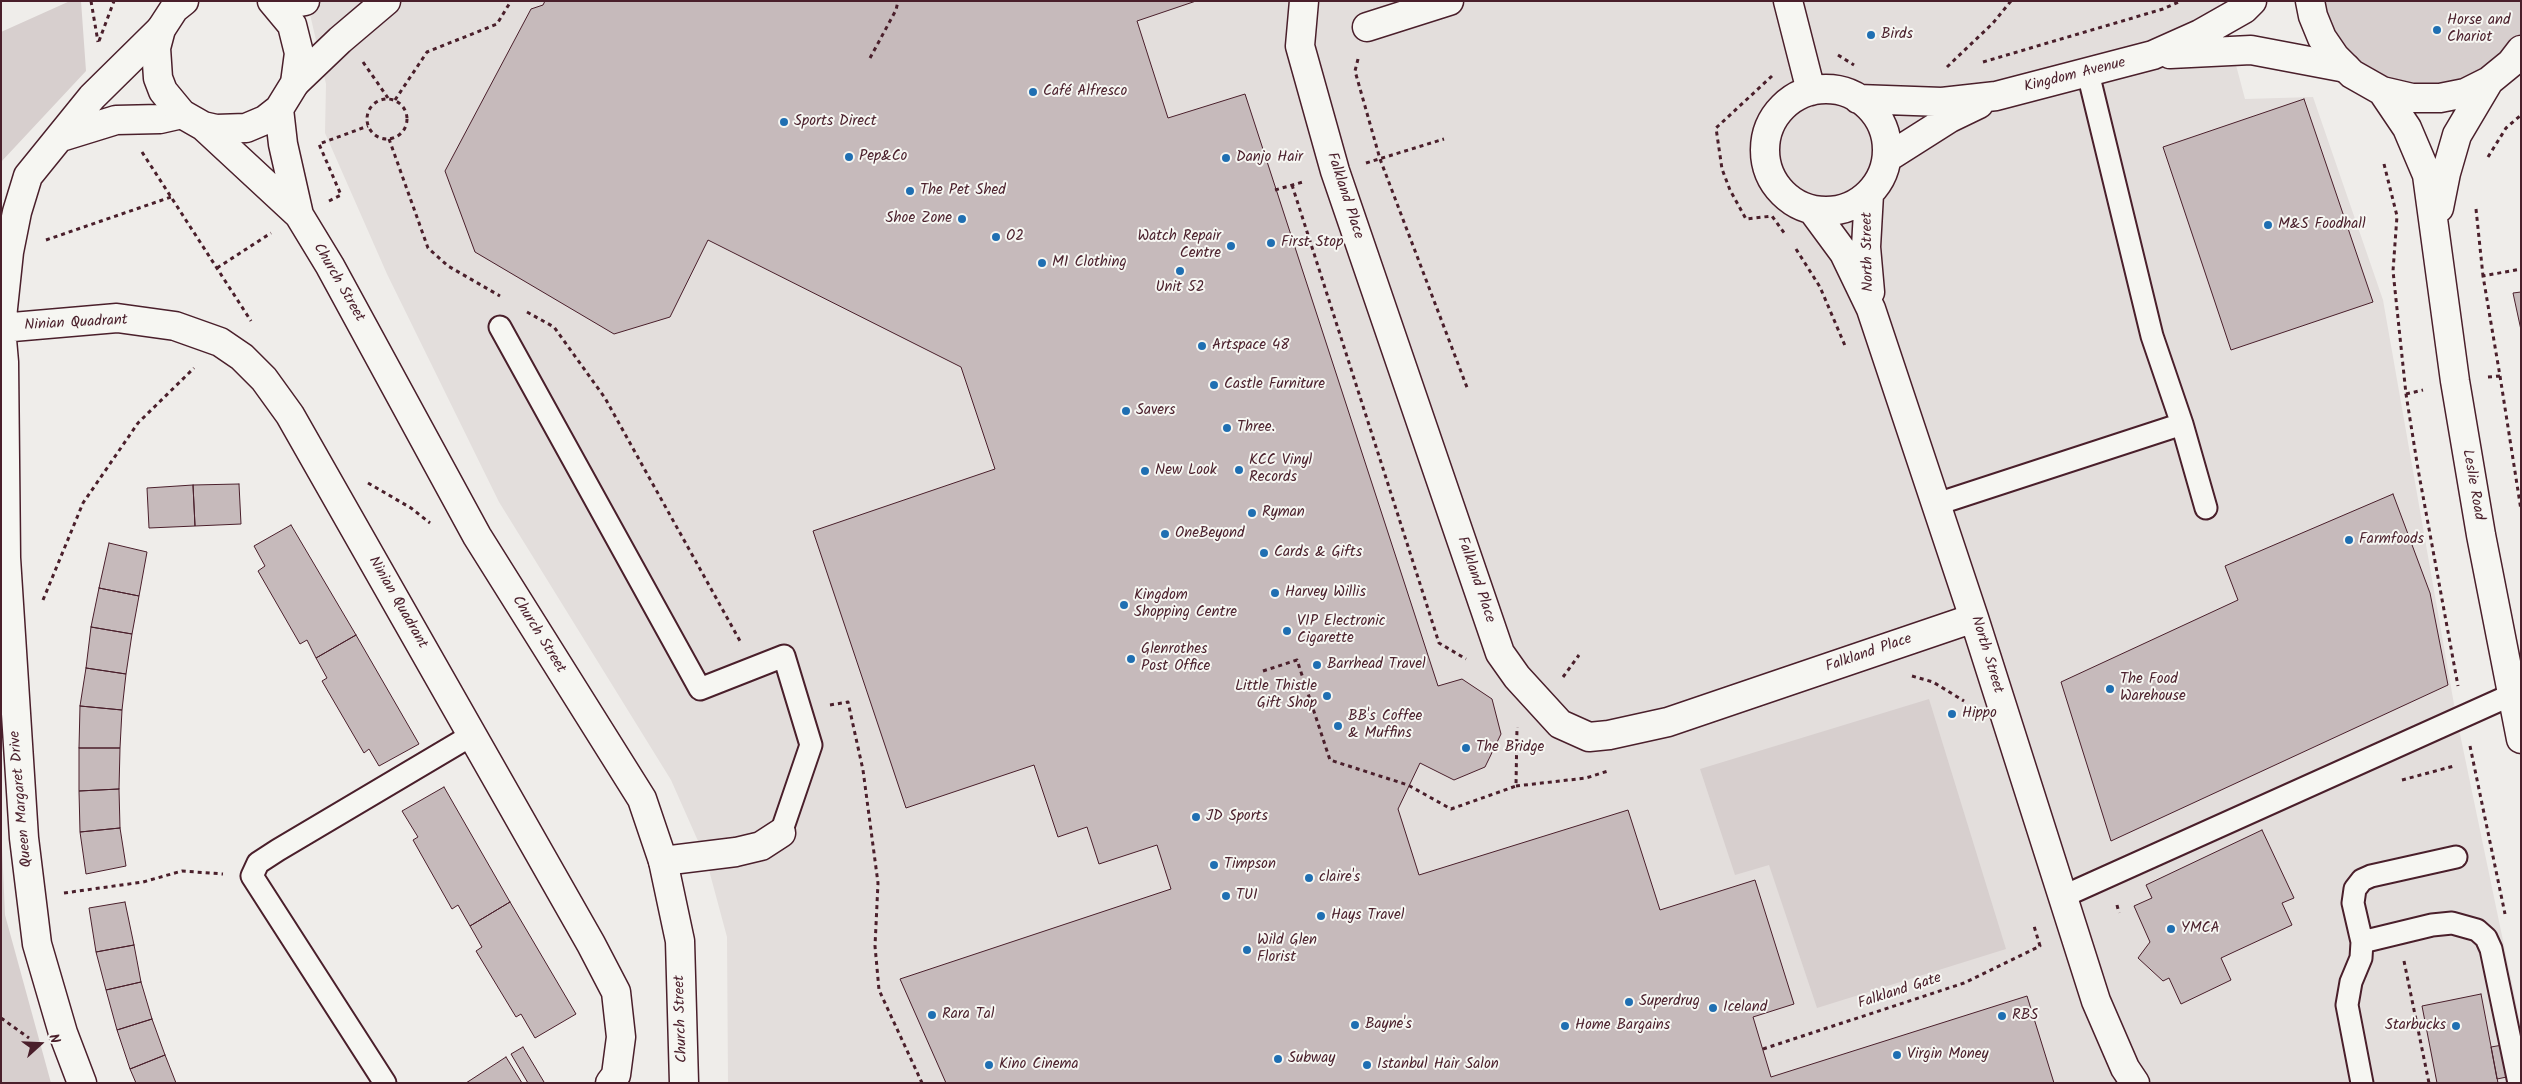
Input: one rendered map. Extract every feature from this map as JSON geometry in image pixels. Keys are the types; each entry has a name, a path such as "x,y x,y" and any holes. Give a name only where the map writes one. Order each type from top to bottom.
{"street":[{"path":"275,3 305,1"},
{"path":"61,137 116,120 192,120 216,129 246,128 265,120 279,108 295,83 340,40 386,1"},
{"name":"Falkland Place","path":"1304,1 1300,46 1335,171 1500,653 1516,677 1560,724 1589,737 1609,735 1668,722 1974,618"},
{"path":"1367,27 1449,1"},
{"path":"1788,1 1811,91"},
{"name":"Kingdom Avenue","path":"1858,99 1942,102 1996,96 2153,55 2200,34 2244,9 2252,1"},
{"path":"2310,1 2313,16 2322,38 2335,57 2346,68 2382,91 2412,98 2440,98 2465,93 2490,80 2512,62 2521,50"},
{"path":"275,3 292,25 299,53 295,83"},
{"name":"Church Street","path":"173,10 156,48 158,78 164,92 192,120 299,215 330,266 477,536 642,799 663,861 680,941 684,1083"},
{"name":"Queen Margaret Drive","path":"82,1083 63,1033 37,944 24,838 6,622 4,362 1,328 17,212 28,176 92,97 173,10"},
{"name":"Kingdom Avenue","path":"2153,55 2251,50 2346,68"},
{"name":"Leslie Road","path":"2436,230 2446,174 2457,135 2490,80"},
{"path":"1831,89 1850,94 1868,105 1879,120 1886,138 1887,158 1881,177 1869,194 1853,206 1833,212 1813,211 1794,203 1778,189 1768,172 1764,151 1767,131 1777,113 1792,99 1811,91 1831,89"},
{"name":"Leslie Road","path":"2382,91 2406,128 2427,175 2436,230 2455,381 2521,739"},
{"name":"Kingdom Avenue","path":"1887,158 1950,118 1996,96"},
{"name":"Church Street","path":"279,108 283,144 299,215"},
{"name":"North Street","path":"1869,194 1866,247 1871,309"},
{"name":"North Street","path":"1813,211 1844,253 1871,309 1937,504 2096,1001 2125,1068 2135,1083"},
{"name":"Ninian Quadrant","path":"1,328 117,318 175,326 220,342 242,357 264,379 290,415 591,944 616,992 621,1037 616,1075 610,1083"},
{"path":"663,861 736,852 761,846 781,833"}],"lane":[{"path":"2088,73 2152,336 2182,424 2206,508"},
{"path":"500,327 700,689 784,656 811,745 781,833"},
{"path":"1937,504 2182,424"},
{"path":"2062,897 2512,695"},
{"path":"384,1083 252,876 258,864 278,850 472,734"},
{"path":"2362,1083 2347,1005 2351,982 2361,958 2362,942 2353,903 2355,889 2362,880 2371,876 2456,857"},
{"path":"2362,942 2452,923 2477,930 2486,938 2491,949 2519,1083"}],"path":[{"path":"91,1 98,43 114,1"},
{"path":"395,100 427,52 497,24 511,1"},
{"path":"870,58 896,10 898,1"},
{"path":"1980,63 2163,9 2181,1"},
{"path":"1367,27 1355,71 1380,159 1468,390"},
{"path":"1787,236 1772,216 1746,219 1730,190 1722,169 1716,128 1801,52 1828,50 1860,67"},
{"path":"1942,72 1952,70"},
{"path":"382,100 395,100 406,109 408,122 402,134 389,140 383,139 371,132 368,126 368,113 371,107 382,100"},
{"path":"2483,165 2506,128 2521,114"},
{"path":"125,120 171,197 256,329"},
{"path":"1380,159 1444,139"},
{"path":"389,140 428,248 448,266 505,299"},
{"path":"2382,159 2397,216 2394,271 2406,394 2418,469 2464,716 2507,921"},
{"path":"1292,185 1439,643 1473,663"},
{"path":"10,252 171,197"},
{"path":"2476,204 2475,214 2484,276"},
{"path":"1792,243 1820,286 1850,356"},
{"path":"521,308 554,327 606,398 697,559 754,668"},
{"path":"6,622 45,598 83,503 138,423 220,342 245,312"},
{"path":"2500,376 2521,511"},
{"path":"359,478 411,508 432,524"},
{"path":"1516,786 1517,720 1534,697 1563,677 1579,656"},
{"path":"1263,671 1297,660 1330,760 1408,785 1452,809 1516,786 1586,778 1614,769"},
{"path":"1909,675 1933,682 1968,703 1965,694"},
{"path":"801,710 848,702 863,770 878,883 875,946 879,990 922,1083"},
{"path":"31,898 143,882 182,871 252,876"},
{"name":"Falkland Gate","path":"1763,1049 1964,983 2040,946 2033,923"},
{"path":"2398,934 2429,1083"}],"shaded area":[{"path":"70,1 81,1 86,71 1,162 1,32"},
{"path":"307,1 2219,1 2245,99 2313,97 2383,300 2455,710 2521,1027 2521,1083 728,1083 727,937 706,859 671,780 499,502 387,274 325,133 326,84"},
{"path":"2310,1 2521,1 2521,50 2465,93 2352,74"},
{"path":"1929,699 2006,949 1817,1008 1769,865 1735,875 1700,769"},
{"path":"1,824 5,915 51,1083 1,1083"}],"building":[{"name":"Kingdom Shopping Centre","path":"545,1 1196,1 1137,21 1168,118 1245,94 1438,686 1462,679 1492,699 1501,734 1485,767 1454,780 1420,763 1398,809 1419,875 1628,810 1660,910 1755,880 1794,1004 1753,1017 1771,1077 2027,996 2054,1083 946,1083 900,979 1171,889 1157,845 1099,864 1087,827 1058,837 1034,765 906,808 813,531 995,469 961,367 708,240 670,317 614,334 475,252 445,171 531,9 543,5"},
{"name":"M&S Foodhall","path":"2304,99 2373,302 2231,350 2163,147"},
{"path":"2521,292 2521,330 2513,293"},
{"path":"239,484 241,524 195,526 193,485"},
{"path":"193,485 195,526 149,528 147,488"},
{"path":"2393,494 2430,593 2448,685 2111,841 2061,682 2238,600 2225,566"},
{"path":"291,525 356,635 316,658 307,640 300,644 258,571 265,566 254,546"},
{"path":"109,543 147,552 139,596 99,588"},
{"path":"99,588 139,596 132,634 91,627"},
{"path":"91,627 132,634 126,674 86,668"},
{"path":"356,635 419,744 379,766 369,749 364,753 322,681 327,678 316,658"},
{"path":"86,668 126,674 122,710 80,706"},
{"path":"80,706 122,710 120,748 79,748"},
{"path":"79,748 120,748 119,789 79,791"},
{"path":"444,787 510,902 470,926 458,905 452,909 413,840 418,837 402,811"},
{"path":"119,789 120,828 80,832 79,791"},
{"path":"120,828 126,866 86,874 80,832"},
{"path":"2262,830 2294,898 2282,903 2292,925 2221,958 2231,980 2181,1004 2169,978 2163,981 2138,958 2150,942 2134,906 2152,898 2146,885"},
{"path":"125,902 134,945 96,952 89,908"},
{"path":"510,902 576,1014 535,1038 521,1014 516,1017 476,951 482,947 470,926"},
{"path":"134,945 141,982 106,990 96,952"},
{"path":"141,982 152,1019 117,1030 106,990"},
{"name":"Starbucks","path":"2481,994 2498,1083 2437,1083 2422,1006"},
{"path":"152,1019 165,1055 130,1069 117,1030"},
{"path":"2520,1042 2521,1074 2497,1079 2491,1047"},
{"path":"523,1047 543,1083 528,1083 511,1054"},
{"path":"165,1055 176,1083 136,1083 130,1069"},
{"path":"506,1057 522,1083 466,1083"}],"place":[{"name":"Horse and Chariot","path":"2437,30"},
{"name":"Birds","path":"1871,35"},
{"name":"Café Alfresco","path":"1033,92"},
{"name":"Sports Direct","path":"784,122"},
{"name":"Pep&Co","path":"849,157"},
{"name":"Danjo Hair","path":"1226,158"},
{"name":"The Pet Shed","path":"910,191"},
{"name":"Shoe Zone","path":"962,219"},
{"name":"M&S Foodhall","path":"2268,225"},
{"name":"O2","path":"996,237"},
{"name":"First Stop","path":"1271,243"},
{"name":"Watch Repair Centre","path":"1231,246"},
{"name":"M1 Clothing","path":"1042,263"},
{"name":"Unit 52","path":"1180,271"},
{"name":"Artspace 48","path":"1202,346"},
{"name":"Castle Furniture","path":"1214,385"},
{"name":"Savers","path":"1126,411"},
{"name":"Three.","path":"1227,428"},
{"name":"KCC Vinyl Records","path":"1239,470"},
{"name":"New Look","path":"1145,471"},
{"name":"Ryman","path":"1252,513"},
{"name":"OneBeyond","path":"1165,534"},
{"name":"Farmfoods","path":"2349,540"},
{"name":"Cards & Gifts","path":"1264,553"},
{"name":"Harvey Willis","path":"1275,593"},
{"name":"Kingdom Shopping Centre","path":"1124,605"},
{"name":"VIP Electronic Cigarette","path":"1287,631"},
{"name":"Glenrothes Post Office","path":"1131,659"},
{"name":"Barrhead Travel","path":"1317,665"},
{"name":"The Food Warehouse","path":"2110,689"},
{"name":"Little Thistle Gift Shop","path":"1327,696"},
{"name":"Hippo","path":"1952,714"},
{"name":"BB's Coffee & Muffins","path":"1338,726"},
{"name":"The Bridge","path":"1466,748"},
{"name":"JD Sports","path":"1196,817"},
{"name":"Timpson","path":"1214,865"},
{"name":"claire's","path":"1309,878"},
{"name":"TUI","path":"1226,896"},
{"name":"Hays Travel","path":"1321,916"},
{"name":"YMCA","path":"2171,929"},
{"name":"Wild Glen Florist","path":"1247,950"},
{"name":"Superdrug","path":"1629,1002"},
{"name":"Iceland","path":"1713,1008"},
{"name":"Rara Tal","path":"932,1015"},
{"name":"RBS","path":"2002,1016"},
{"name":"Bayne's","path":"1355,1025"},
{"name":"Home Bargains","path":"1565,1026"},
{"name":"Starbucks","path":"2456,1026"},
{"name":"Virgin Money","path":"1897,1055"},
{"name":"Subway","path":"1278,1059"},
{"name":"Kino Cinema","path":"989,1065"},
{"name":"Istanbul Hair Salon","path":"1367,1065"}]}
